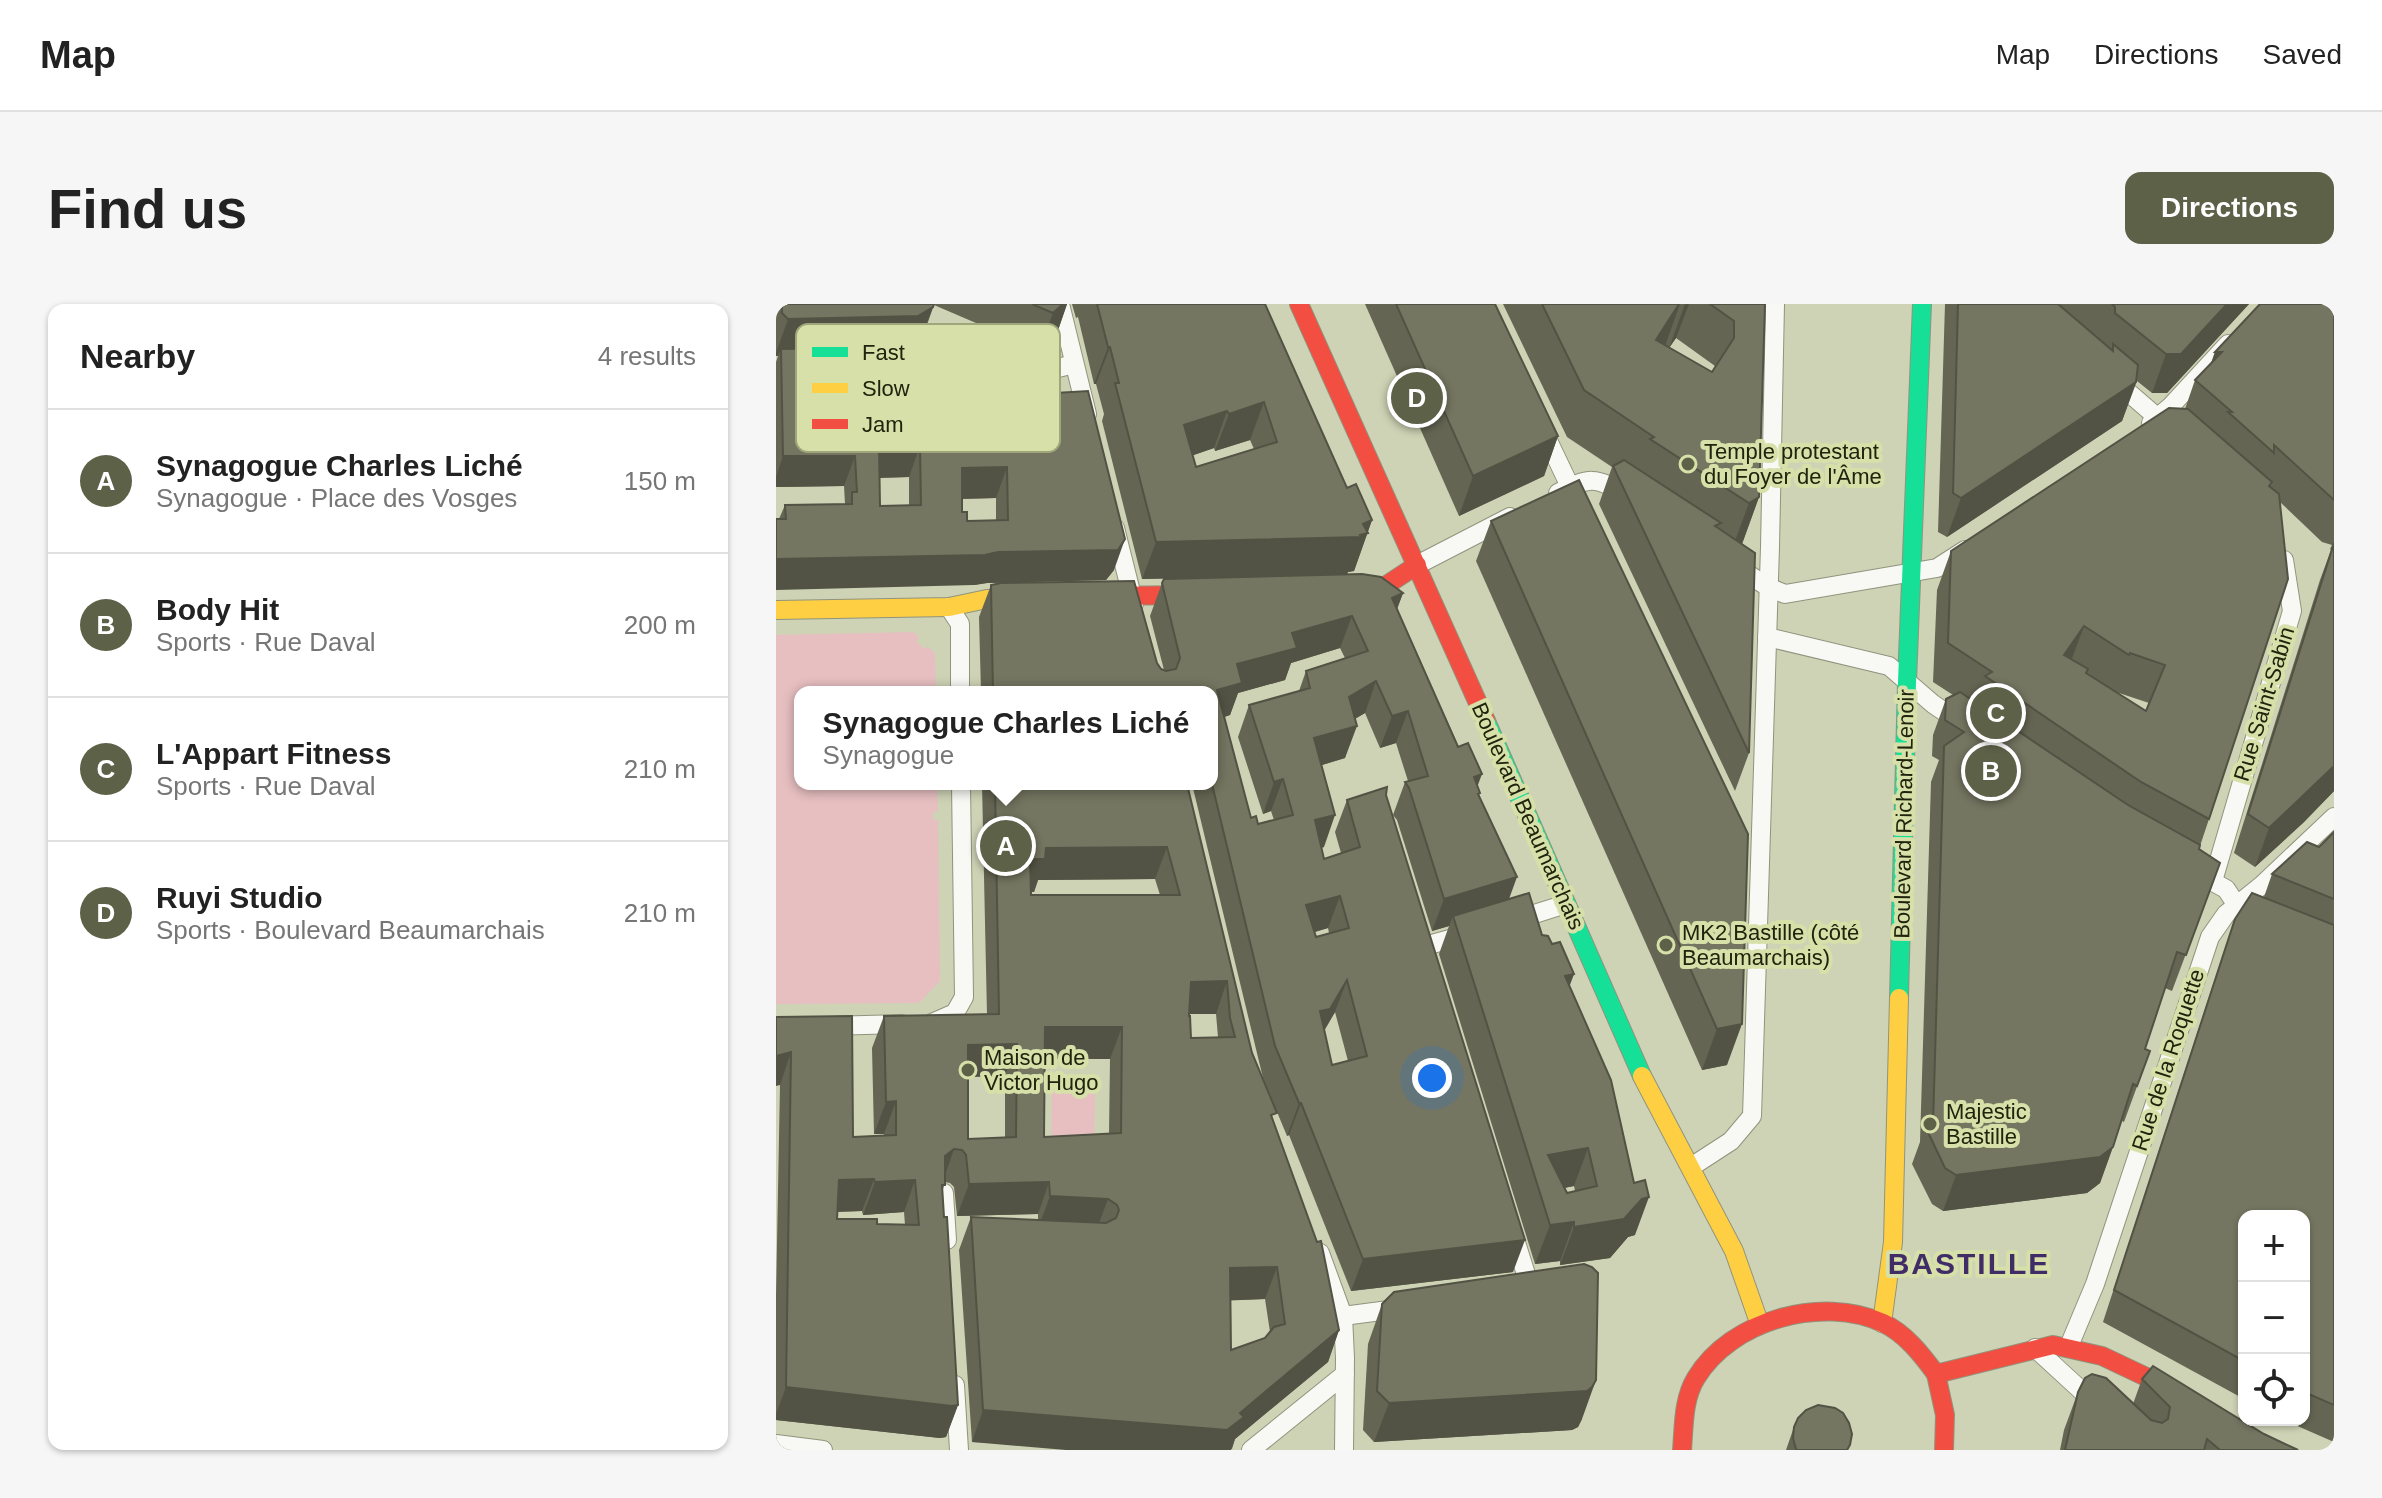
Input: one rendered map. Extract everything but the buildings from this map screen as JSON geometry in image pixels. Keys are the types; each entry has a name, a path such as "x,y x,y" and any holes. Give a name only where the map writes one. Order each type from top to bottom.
{"main road":[{"name":"Boulevard Beaumarchais","path":"1299,304 1649,1092 1734,1251 1760,1325"},
{"name":"Boulevard Richard-Lenoir","path":"1882,1323 1893,1242 1907,682 1922,304"},
{"path":"1348,591 1379,590 1417,565"},
{"path":"1089,597 1209,595"},
{"path":"776,610 949,607 987,599 1045,598"},
{"path":"1682,1450 1687,1403 1696,1376 1706,1362 1741,1333 1760,1325 1799,1315 1829,1314 1850,1315 1882,1323 1921,1353 1936,1374 1945,1415 1944,1450"},
{"path":"1936,1374 2035,1348 2069,1346 2116,1359 2193,1401"}],"street":[{"path":"1060,304 1091,433"},
{"path":"1691,1167 1731,1141 1752,1116 1775,304"},
{"path":"2131,439 2170,407 2244,327"},
{"path":"1060,368 1074,364"},
{"path":"2097,365 2182,439"},
{"path":"1534,412 1581,512"},
{"path":"1417,565 1571,486 1597,479 1639,503"},
{"path":"1110,507 1140,627"},
{"name":"Rue Saint-Sabin","path":"2213,881 2292,611 2280,538"},
{"path":"1717,555 1785,594 1937,568 1976,542"},
{"path":"949,607 960,624 960,686"},
{"path":"1767,637 1889,666 1933,704 1971,729"},
{"path":"807,1026 930,1023 950,1016 959,1008 964,997 961,790"},
{"name":"Rue de la Roquette","path":"2069,1346 2095,1284 2205,948 2216,926 2236,904 2262,885 2334,817"},
{"path":"1738,826 1761,827"},
{"path":"2191,871 2226,889 2247,913 2276,925"},
{"path":"1430,964 1422,939 1489,928 1566,904"},
{"path":"944,1193 948,1245 972,1238"},
{"path":"1500,1294 1531,1290 1509,1219"},
{"path":"1314,1235 1343,1316 1344,1450"},
{"path":"1343,1316 1422,1305"},
{"path":"2035,1348 2112,1419"},
{"path":"955,1372 959,1450"},
{"path":"1251,1450 1345,1374"},
{"path":"776,1444 823,1450"}],"shaded area":[{"path":"914,632 919,638 916,641 924,649 928,647 935,653 936,686 794,686 794,790 937,790 938,811 933,812 933,820 938,820 940,981 919,1003 776,1004 776,635"},
{"path":"1052,1089 1095,1090 1094,1160 1051,1160"}],"traffic: fast":[{"path":"1899,998 1907,682 1922,304"},
{"path":"1486,721 1642,1076"}],"traffic: slow":[{"path":"776,610 949,607 987,599 1020,598"},
{"path":"1882,1323 1893,1242 1899,998"},
{"path":"1642,1076 1734,1251 1760,1325"}],"traffic: jam":[{"path":"1299,304 1486,721"},
{"path":"1359,591 1379,590 1417,565"},
{"path":"1103,596 1192,595"},
{"path":"1682,1450 1689,1395 1696,1378 1712,1358 1731,1341 1754,1328 1780,1318 1806,1313 1859,1315 1883,1323 1906,1339 1936,1374 2053,1345 2102,1356 2178,1392"},
{"path":"1936,1374 1945,1415 1944,1450"}],"place":[{"name":"Ruyi Studio","path":"1417,398"},
{"name":"Temple protestant du Foyer de l'Âme","path":"1688,464"},
{"name":"L'Appart Fitness","path":"1996,713"},
{"name":"Body Hit","path":"1991,771"},
{"name":"Synagogue Charles Liché","path":"1006,846"},
{"name":"MK2 Bastille (côté Beaumarchais)","path":"1666,945"},
{"name":"Maison de Victor Hugo","path":"968,1070"},
{"name":"Majestic Bastille","path":"1930,1124"}],"district":[{"name":"BASTILLE","path":"1969,1263"}]}
